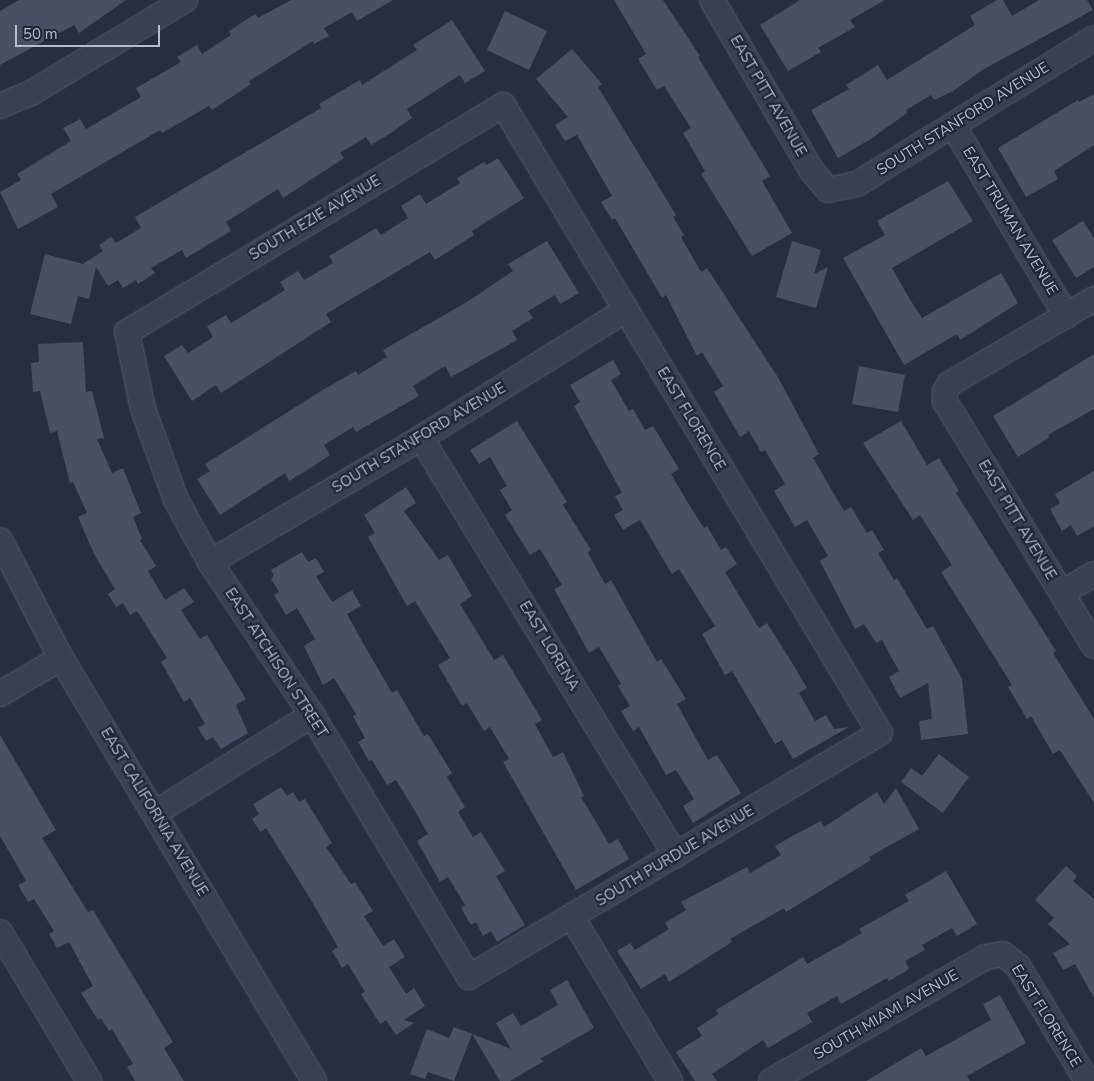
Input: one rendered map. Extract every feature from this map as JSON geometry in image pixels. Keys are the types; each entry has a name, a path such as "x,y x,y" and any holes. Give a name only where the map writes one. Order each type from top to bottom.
{"street":[{"path":"0,106 31,93 185,0"},
{"name":"EAST PITT AVENUE","path":"712,0 812,171 828,190"},
{"name":"SOUTH STANFORD AVENUE","path":"828,190 857,184 954,127 1094,38"},
{"name":"EAST FLORENCE","path":"503,105 880,733"},
{"name":"SOUTH EZIE AVENUE","path":"127,332 503,105"},
{"name":"EAST TRUMAN AVENUE","path":"954,127 1066,316"},
{"path":"1066,316 1094,299"},
{"name":"SOUTH STANFORD AVENUE","path":"210,562 421,438 626,310"},
{"name":"EAST PITT AVENUE","path":"1066,316 950,384 945,392 950,409 1094,646"},
{"name":"EAST ATCHISON STREET","path":"127,332 143,409 176,500 210,562 312,715 469,977"},
{"name":"EAST LORENA","path":"421,438 676,855"},
{"name":"EAST CALIFORNIA AVENUE","path":"0,540 61,658 314,1081"},
{"path":"1062,593 1094,574"},
{"path":"0,694 61,658"},
{"path":"155,813 312,715"},
{"name":"SOUTH PURDUE AVENUE","path":"469,977 880,733"},
{"path":"572,917 670,1081"},
{"path":"0,932 89,1081"},
{"name":"EAST FLORENCE","path":"1003,954 1018,966 1087,1081"},
{"name":"SOUTH MIAMI AVENUE","path":"771,1081 986,957 1003,954"}],"building":[{"path":"19,0 126,0 79,33 74,25 0,65 0,11"},
{"path":"291,0 393,0 357,21 352,12 324,28 329,36 314,44 313,41 249,81 251,84 212,110 209,106 162,133 160,130 51,194 58,207 18,229 0,192 21,180 17,174 71,141 63,128 80,119 86,129 141,97 136,88 181,62 177,57 197,45 202,54 231,35 229,31 255,14 258,18"},
{"path":"614,0 663,0 700,56 698,57 770,176 762,181 792,233 752,256 701,174 705,171 683,133 691,128 664,86 657,90 638,59 646,54"},
{"path":"800,0 885,0 850,20 855,27 818,48 821,52 788,71 760,25"},
{"path":"997,0 1003,0 1012,16 1039,0 1087,0 1093,10 984,69 953,91 934,100 931,95 906,110 907,113 871,139 838,158 811,110 849,89 846,85 878,65 887,80 975,25 970,16"},
{"path":"505,11 547,31 529,70 487,50"},
{"path":"452,20 485,71 465,83 460,75 407,109 412,118 391,133 371,145 366,137 340,153 344,158 283,198 278,189 226,222 231,231 186,258 182,250 151,268 155,273 138,284 136,280 123,288 118,280 108,286 96,267 89,299 78,296 71,324 30,314 45,254 83,264 103,251 99,245 111,237 116,243 141,228 135,217 321,108 319,104 360,80 362,85 417,50 413,45"},
{"path":"572,49 602,84 598,87 676,215 673,217 684,235 681,237 701,272 707,268 779,379 819,454 813,458 844,511 851,507 867,533 872,530 884,550 878,553 894,580 897,578 927,629 933,626 962,679 968,734 921,740 919,721 932,719 928,683 900,698 889,677 899,671 882,640 876,643 864,624 855,629 820,561 828,556 807,520 795,527 774,491 785,484 765,450 761,452 749,431 740,437 714,392 723,386 702,352 697,356 666,295 662,298 615,218 612,220 601,202 612,196 577,135 565,141 555,125 568,117 536,79"},
{"path":"1094,94 1094,145 1054,171 1058,179 1026,197 998,148 1078,100 1079,102"},
{"path":"498,158 524,198 472,231 474,235 435,260 430,252 326,314 331,322 221,393 216,385 192,401 164,356 182,345 188,353 213,337 207,326 226,315 231,323 285,290 280,282 298,271 304,280 333,263 329,256 376,228 381,235 408,218 401,206 420,194 426,204 460,183 457,178 484,162 487,165"},
{"path":"948,181 973,221 892,268 909,298 922,318 1001,273 1018,303 960,340 957,334 904,365 843,258 885,235 877,221"},
{"path":"1083,221 1094,238 1094,267 1076,278 1052,240"},
{"path":"547,241 579,293 560,304 555,295 528,311 533,318 512,331 517,340 451,377 445,366 413,386 419,396 356,432 353,427 324,445 330,455 309,469 289,481 285,473 220,515 197,479 210,471 205,464 321,391 356,371 358,375 387,357 383,350 467,302 513,271 508,264"},
{"path":"792,241 821,250 814,274 828,267 816,308 776,297"},
{"path":"83,342 86,392 92,391 104,438 97,439 112,473 123,468 141,513 133,517 142,539 140,540 156,566 148,571 165,600 184,588 194,602 181,610 200,639 207,635 246,699 236,705 248,733 221,749 213,737 206,741 198,728 205,724 190,698 184,702 161,662 167,658 137,611 130,615 123,603 116,607 108,594 115,589 94,554 78,517 87,513 73,482 70,483 57,431 50,433 40,391 33,392 31,363 39,362 38,344"},
{"path":"1094,354 1094,409 1048,435 1050,437 1018,457 993,416"},
{"path":"613,360 621,374 611,380 629,411 633,409 645,430 653,426 679,469 671,474 691,508 704,528 707,526 721,550 726,547 737,564 725,572 759,628 767,623 791,661 807,688 799,693 815,721 826,715 834,729 849,727 793,759 782,740 775,744 732,671 725,675 702,634 715,626 679,569 672,574 640,520 623,530 614,515 623,510 615,496 622,493 574,406 580,402 570,385"},
{"path":"859,366 905,375 898,412 852,404"},
{"path":"517,421 567,502 563,505 591,550 588,553 605,584 611,580 657,662 661,659 686,699 677,704 708,760 717,755 741,793 693,823 683,806 694,799 676,770 666,775 639,727 633,731 621,711 630,706 618,686 621,684 599,647 589,653 554,589 562,585 540,549 530,555 505,515 512,510 500,490 507,486 490,457 479,464 470,450"},
{"path":"901,421 927,465 939,458 959,491 956,493 1056,651 1053,653 1094,719 1094,803 1060,750 1053,754 1031,716 1027,719 1008,687 1012,685 941,572 952,565 920,515 913,520 863,443"},
{"path":"1094,471 1094,526 1077,536 1071,525 1062,531 1050,509 1060,503 1055,494"},
{"path":"406,487 416,503 404,511 439,560 448,555 472,596 460,604 494,660 503,655 542,720 535,724 553,757 563,752 584,796 581,797 609,844 618,839 629,859 576,890 503,762 509,759 490,727 484,731 467,703 462,706 438,665 450,658 415,601 407,606 368,537 375,533 364,515"},
{"path":"302,552 308,562 316,558 324,572 316,576 332,602 352,590 361,606 347,614 392,693 397,690 424,736 428,734 452,773 447,777 465,807 458,812 473,837 481,832 505,871 496,876 525,925 497,942 491,931 483,936 476,922 471,925 461,908 465,905 448,877 440,882 417,841 428,834 415,811 396,780 387,785 372,760 369,761 358,742 365,738 353,716 356,714 334,678 323,685 304,646 315,639 297,608 286,615 274,595 279,592 271,579 274,576 271,570"},
{"path":"0,735 56,830 42,838 88,912 93,910 173,1042 164,1048 184,1081 135,1081 127,1067 133,1064 112,1029 109,1031 101,1018 98,1020 81,993 93,986 69,942 57,948 49,934 54,931 34,899 28,902 18,885 26,881 0,836"},
{"path":"939,754 969,777 943,813 901,782 911,768 922,776"},
{"path":"281,787 287,796 293,792 299,802 305,799 332,843 326,847 351,884 355,882 373,911 364,916 383,946 394,939 405,957 389,967 406,994 414,988 425,1006 404,1020 414,1023 396,1035 386,1020 380,1024 361,994 365,992 348,964 342,968 332,951 338,947 308,895 266,828 260,832 252,819 259,814 253,804"},
{"path":"896,788 919,829 869,857 871,860 786,912 784,908 730,939 732,942 669,982 665,974 641,989 617,951 630,943 635,950 669,929 665,923 686,910 681,902 747,867 750,873 781,855 775,846 821,821 824,827 877,792 884,804"},
{"path":"1066,866 1077,876 1073,881 1094,899 1094,998 1075,964 1063,970 1053,953 1070,944 1048,924 1054,918 1035,900"},
{"path":"946,871 977,924 957,936 952,928 922,945 925,950 905,961 909,969 889,981 887,978 841,1004 837,996 807,1013 812,1022 768,1048 763,1040 712,1074 717,1081 695,1081 676,1052 702,1036 697,1028 719,1014 716,1010 803,957 807,964 862,933 859,929 909,901 905,895"},
{"path":"567,980 594,1028 540,1059 544,1061 510,1081 500,1081 472,1034 454,1081 428,1072 425,1079 410,1074 427,1029 449,1038 454,1027 511,1049 496,1023 513,1013 521,1026 558,1005 550,990"},
{"path":"1000,995 1026,1043 967,1076 970,1081 866,1081 921,1048 926,1056 991,1020 983,1004"}]}
